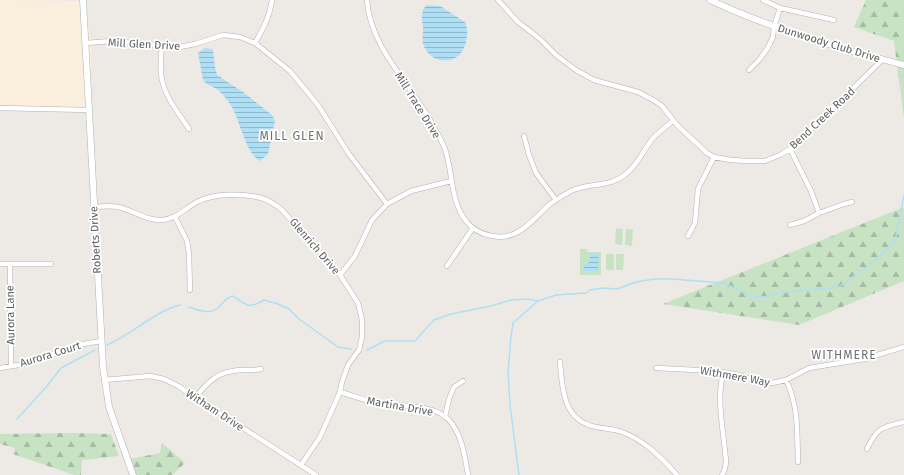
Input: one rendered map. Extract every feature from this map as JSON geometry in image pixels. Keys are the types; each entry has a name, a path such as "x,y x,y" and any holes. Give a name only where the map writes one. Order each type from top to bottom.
{"street":[{"name":"Roberts Drive","path":"83,0 104,380 114,424 133,475"},
{"path":"255,43 264,28 271,10 272,0"},
{"name":"Mill Trace Drive","path":"367,0 368,13 386,54 428,117 445,150 457,202 463,218 473,228"},
{"name":"Bend Creek Road","path":"498,0 518,22 557,56 576,70 594,80 638,92 650,98 662,106 673,121 696,144 714,157 747,162 765,161 780,155 790,148 825,116 883,60"},
{"name":"Dunwoody Club Drive","path":"710,0 803,38 904,65"},
{"path":"763,0 780,8 834,20"},
{"path":"749,70 760,59 773,37 774,27 780,8"},
{"name":"Mill Glen Drive","path":"86,43 112,41 180,47 223,35 240,37 255,43 290,71 318,105 349,154 386,204"},
{"path":"162,45 161,73 165,90 189,129"},
{"path":"0,108 89,110"},
{"path":"447,266 473,228 488,235 505,237 513,235 526,227 556,200 576,189 607,184 621,178 640,159 654,137 673,121"},
{"path":"524,136 536,173 556,200"},
{"path":"790,148 811,191 819,213"},
{"path":"688,236 695,223 698,189 714,157"},
{"path":"340,275 355,256 372,220 386,204 411,191 451,181"},
{"name":"Glenrich Drive","path":"94,207 120,207 152,219 168,219 175,217 187,208 206,198 233,195 262,198 276,205 282,210 340,275 360,308 362,331 359,350 348,365 340,392 320,437 301,465"},
{"path":"790,225 852,202"},
{"path":"175,217 187,241 189,254 190,290"},
{"path":"0,264 51,264"},
{"name":"Aurora Lane","path":"10,264 11,366"},
{"name":"Aurora Court","path":"0,368 30,363 83,344 101,341"},
{"name":"Withmere Way","path":"656,368 694,369 740,375 772,383 786,380 809,368 864,360 904,347"},
{"path":"560,362 562,389 570,411 574,415 588,425 610,428 631,436 657,453 677,475"},
{"path":"196,397 204,387 219,375 234,370 251,371 261,369"},
{"path":"722,475 726,462 720,400 720,388 723,373"},
{"name":"Witham Drive","path":"104,380 150,376 164,379 196,397 261,441 316,475"},
{"path":"786,380 791,390 796,415 798,462"},
{"path":"445,417 454,387 463,381"},
{"name":"Martina Drive","path":"340,392 375,402 429,409 445,417 457,432 465,457 468,475"},
{"path":"867,450 878,430 888,425 904,422"}],"shaded area":[{"path":"0,0 82,1 91,40 91,108 0,105"}],"green space":[{"path":"866,0 904,0 904,119 894,41 854,27"},
{"path":"904,207 904,281 799,325 663,304"},
{"path":"616,228 623,229 622,245 615,244"},
{"path":"626,229 633,230 632,246 625,245"},
{"path":"580,249 587,249 587,252 601,252 601,275 580,275"},
{"path":"606,254 614,254 614,270 606,270"},
{"path":"616,254 624,254 623,270 616,270"},
{"path":"0,434 111,434 119,456 82,460 81,475 74,475 13,454 15,448 0,444"},
{"path":"162,443 185,463 172,475 136,475 130,459 160,453"}],"water":[{"path":"427,5 440,6 465,22 467,31 466,42 462,52 455,58 445,61 440,60 431,56 425,49 423,44 422,15 423,10"},
{"path":"205,48 213,50 217,75 243,92 272,115 275,121 268,154 260,161 255,158 251,152 229,102 218,90 203,80 198,53"},
{"path":"590,254 599,254 598,271 584,271 584,265 590,262"}],"waterway":[{"path":"519,475 510,405 508,373 511,337 513,323 538,301 556,295 586,293 590,290 604,288 617,289 636,282 654,279 723,283 752,296 764,297 777,293 839,287 876,260 892,245 896,236 904,195"},
{"path":"189,307 207,312 215,310 233,296 248,305 255,305 264,300 289,309 299,319 338,347 351,349"},
{"path":"367,350 385,341 415,341 434,320 451,314 491,306 511,300 527,299 538,301"},
{"path":"107,345 170,308 180,305"},
{"path":"17,419 61,368 95,350"}],"district":[{"name":"MILL GLEN","path":"292,136"},
{"name":"WITHMERE","path":"844,355"}]}
